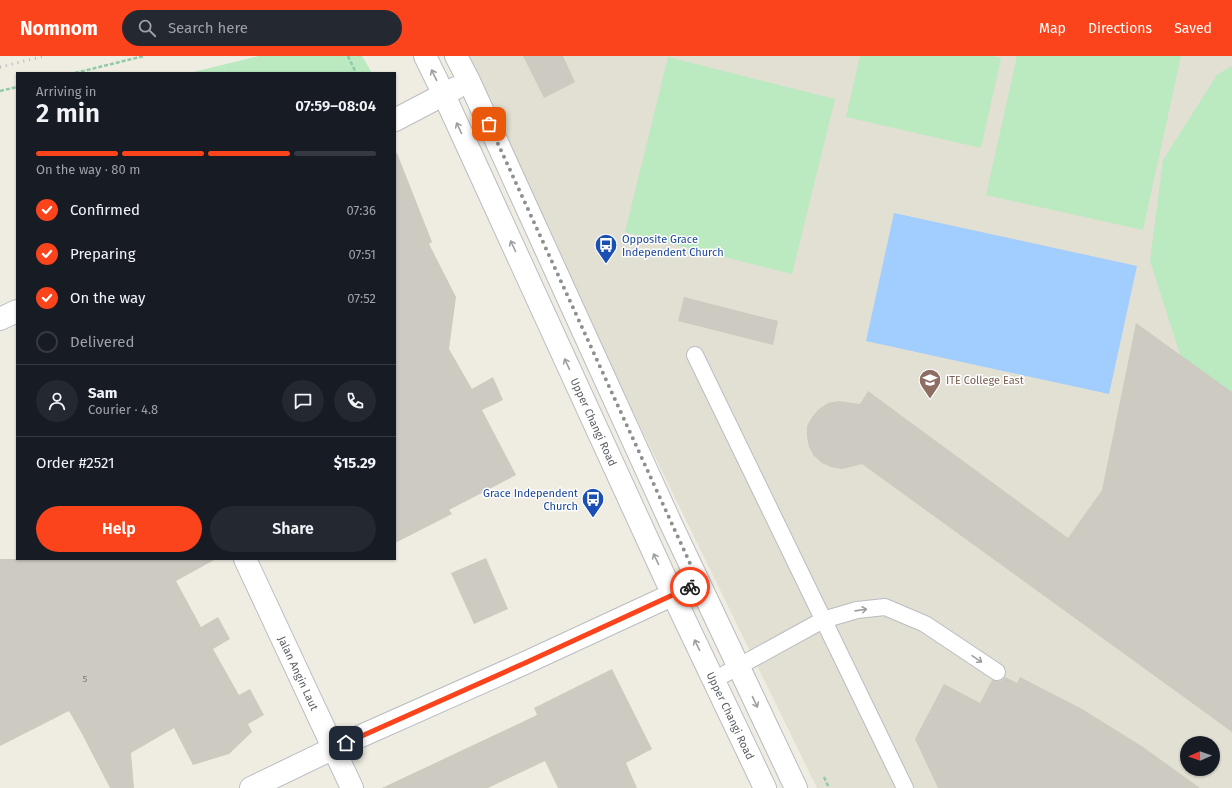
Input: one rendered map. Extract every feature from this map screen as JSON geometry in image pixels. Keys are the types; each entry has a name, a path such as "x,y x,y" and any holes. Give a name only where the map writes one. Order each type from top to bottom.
{"street":[{"name":"Upper Changi Road","path":"424,56 444,95 673,594 765,788"},
{"path":"456,56 469,81 699,583 796,788"},
{"path":"396,119 469,81"},
{"path":"0,319 16,311"},
{"name":"Jalan Angin Laut","path":"245,560 352,788"},
{"path":"251,788 334,748 525,663 699,583"}],"lane":[{"path":"696,355 905,788"},
{"path":"714,680 823,620 857,610 885,607 925,624 996,672"}],"path":[{"path":"79,72 144,56"},
{"path":"348,56 356,72"},
{"path":"0,91 16,87"}],"shaded area":[{"name":"ITE College East","path":"459,56 1232,56 1232,788 817,788"}],"green space":[{"path":"259,56 362,56 371,72 193,72"},
{"path":"860,56 993,56 1001,58 981,148 846,117"},
{"path":"1017,56 1181,56 1143,230 986,195"},
{"path":"668,57 835,99 792,274 625,232"},
{"path":"1232,66 1232,411 1181,357 1150,261 1163,160 1217,75"}],"water":[{"path":"894,213 1137,266 1109,394 866,341"}],"building":[{"path":"523,56 563,56 575,82 544,98"},
{"path":"396,154 432,242 429,244 456,297 449,349 472,389 493,377 503,400 482,410 516,475 449,510 452,514 396,542"},
{"path":"684,297 778,321 773,345 678,321"},
{"path":"1136,323 1232,392 1232,732 862,464 842,469 831,467 822,463 814,456 809,447 807,426 819,409 828,403 838,401 860,404 868,391 1068,538 1102,490"},
{"path":"486,558 508,609 474,624 451,573"},
{"path":"0,559 214,560 176,581 201,627 218,617 230,639 213,649 239,695 250,689 264,715 248,724 252,732 229,754 193,765 174,728 131,753 134,788 110,788 69,711 0,746"},
{"path":"612,669 652,749 626,763 637,788 558,788 545,761 488,788 382,788 537,715 534,708"},
{"path":"1005,677 1017,683 1020,677 1082,709 1143,747 1180,774 1180,776 1183,776 1200,788 938,788 915,739 944,684 980,703 992,680 1001,681"}],"railway":[{"path":"0,67 45,56"}],"way so far":[{"path":"489,124 699,583 690,587"}],"place":[{"name":"Opposite Grace Independent Church","path":"606,264"},
{"name":"ITE College East","path":"930,400"},
{"name":"Grace Independent Church","path":"593,518"}],"route":[{"path":"346,743 690,587"}]}
